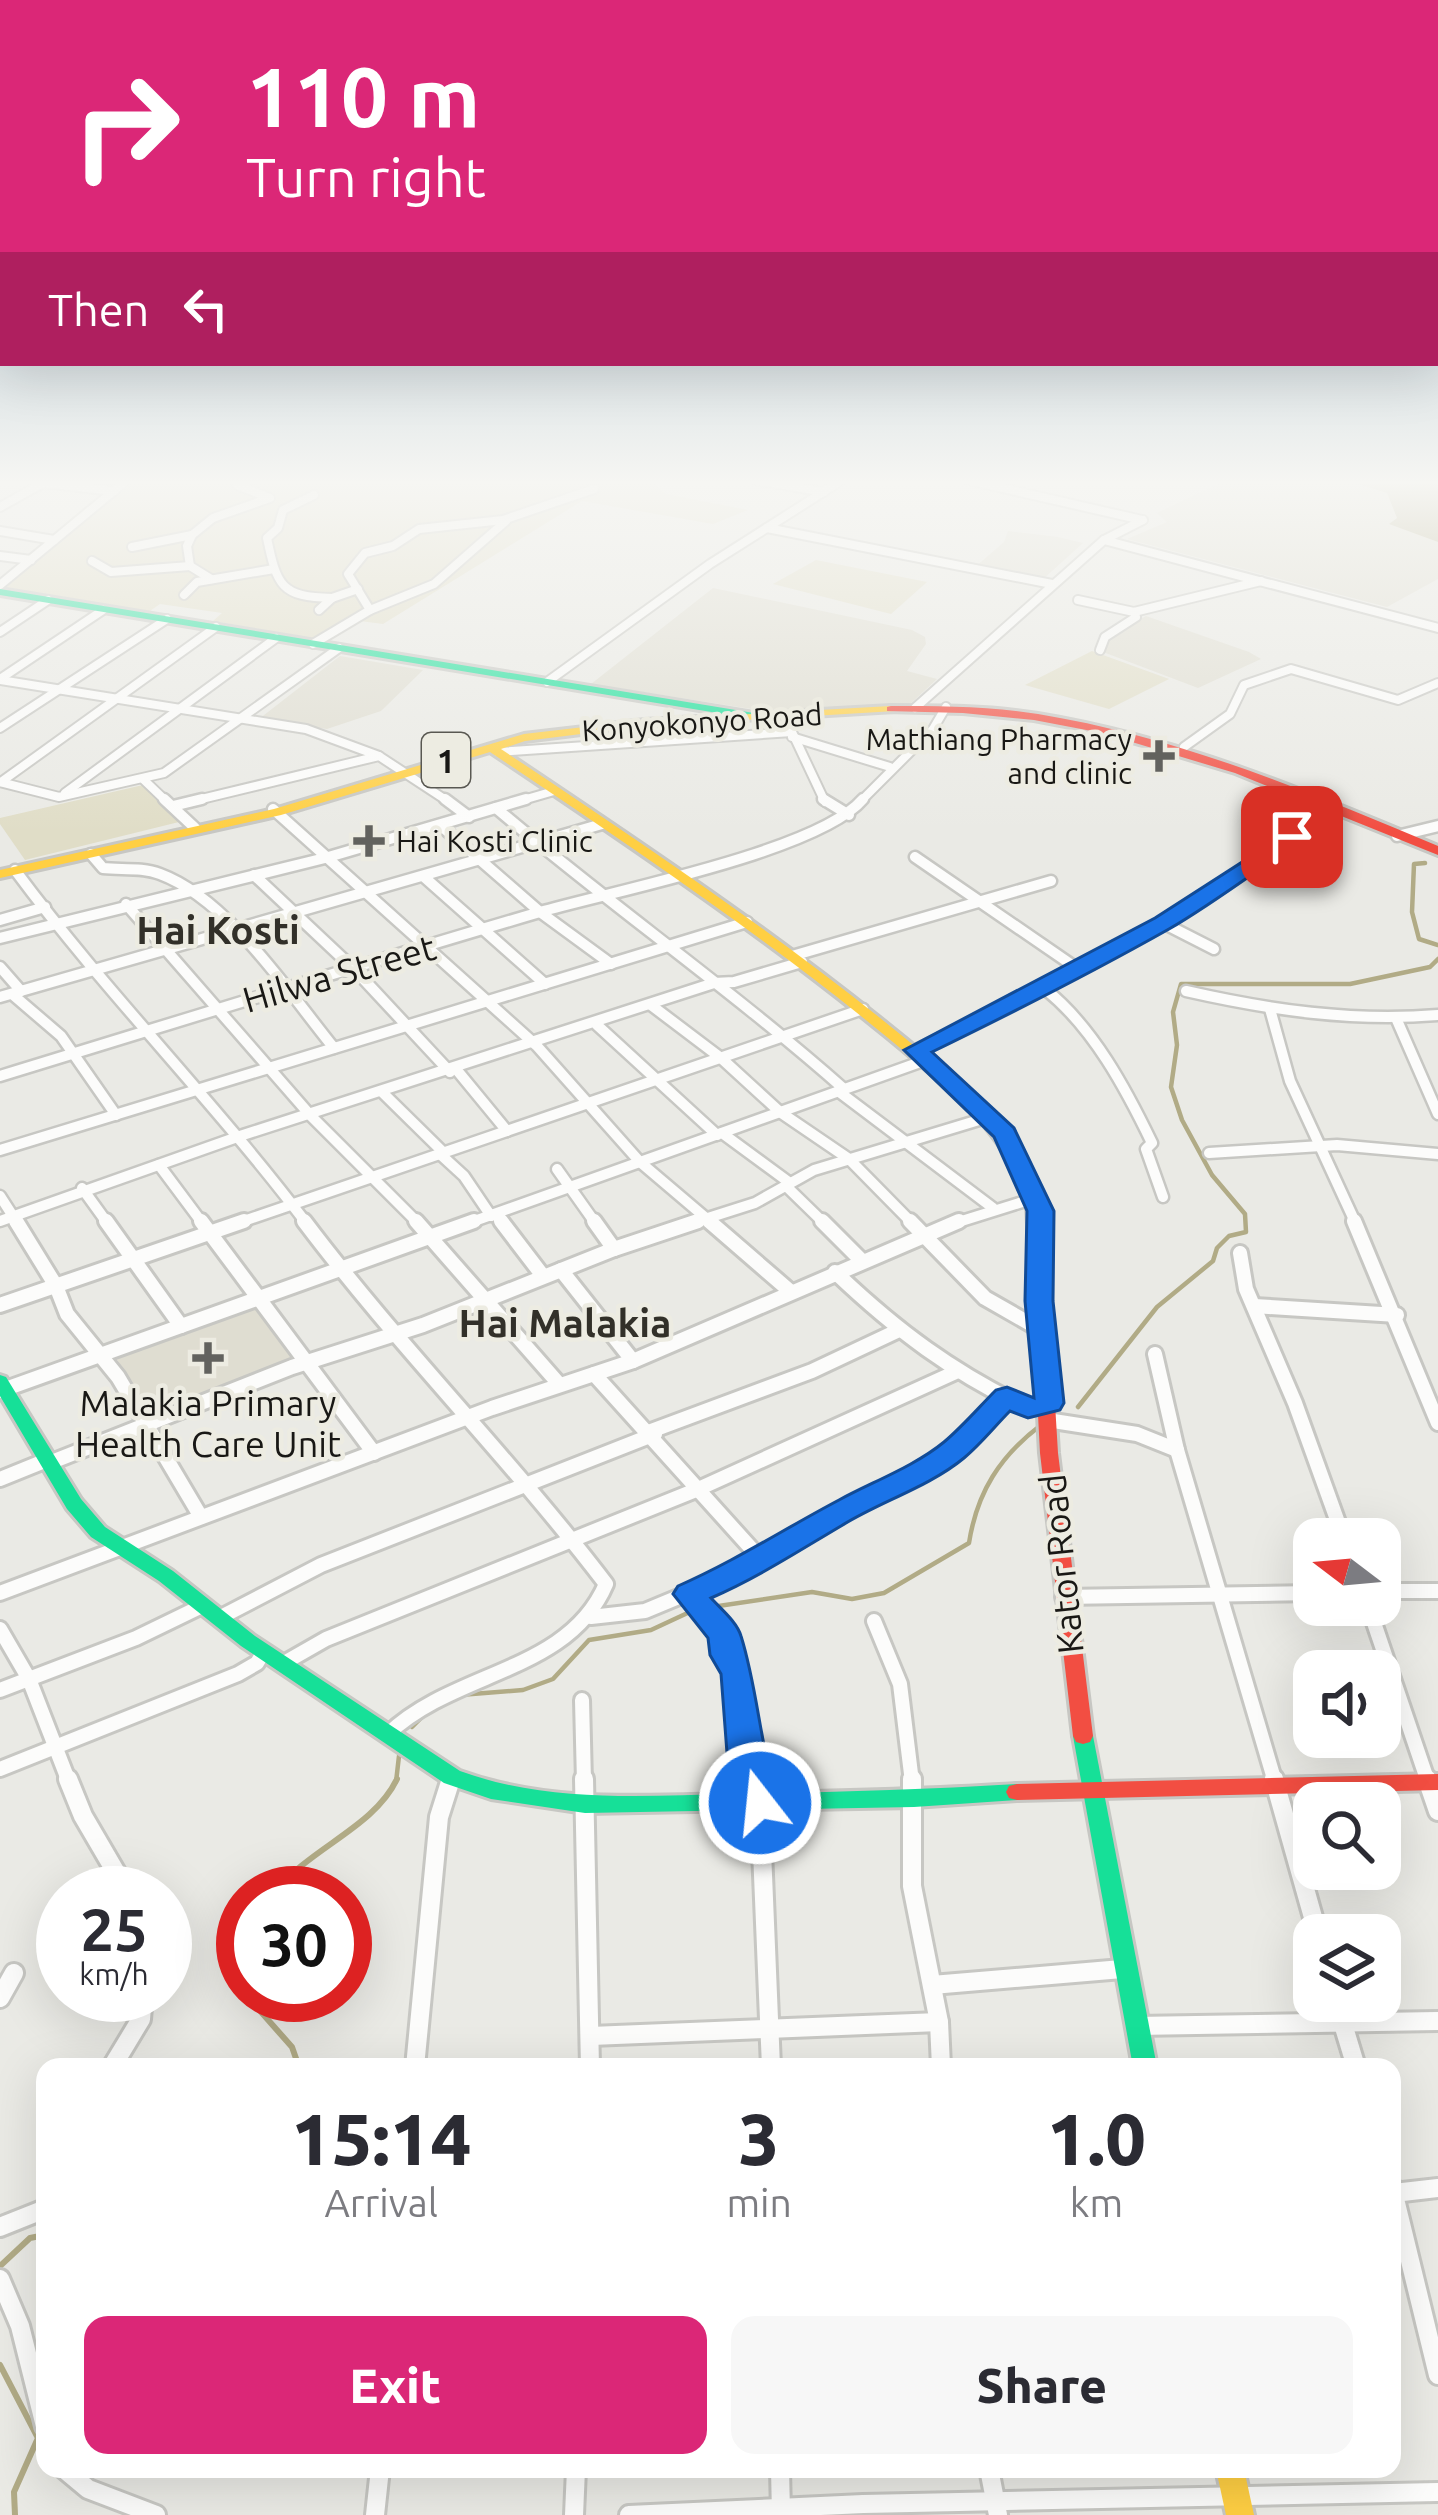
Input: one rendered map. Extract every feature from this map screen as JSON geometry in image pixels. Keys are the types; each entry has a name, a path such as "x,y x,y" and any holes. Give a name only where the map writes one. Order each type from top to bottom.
{"main road":[{"path":"37,597 761,717"},
{"name":"Konyokonyo Road","path":"7,872 275,811 494,749 611,726 761,717 789,728 946,707 1113,730 1184,747 1270,778 1438,854"},
{"name":"Kator Road","path":"494,749 678,872 921,1055 1005,1133 1022,1163 1041,1211 1036,1245 1041,1330 1063,1597 1087,1787 1142,2058"},
{"path":"1,1387 89,1523 264,1651 452,1777 491,1791 586,1805 914,1799 1087,1787 1433,1782"}],"street":[{"path":"310,597 332,598"},
{"path":"363,597 370,610"},
{"path":"313,644 401,597"},
{"path":"548,682 664,597"},
{"path":"915,708 1037,597"},
{"path":"1078,600 1134,611 1209,597"},
{"path":"1323,597 1438,628"},
{"path":"319,610 332,598"},
{"path":"0,632 48,600"},
{"path":"0,680 104,610"},
{"path":"1100,650 1105,637 1136,617 1134,611"},
{"path":"0,728 166,619"},
{"path":"0,782 216,627"},
{"path":"59,797 276,638"},
{"path":"0,782 59,797 164,773 339,648"},
{"path":"1184,747 1234,710 1243,700 1244,685 1258,677 1292,669 1399,700 1438,683"},
{"path":"0,680 176,712 306,729 410,772 470,817"},
{"path":"789,728 827,804 849,814 890,767 925,738 946,707"},
{"path":"494,749 789,728 890,767"},
{"path":"173,806 379,756"},
{"path":"144,780 195,828"},
{"path":"0,938 326,858 554,791"},
{"path":"496,808 538,846 754,1009 879,1128 908,1142 993,1208"},
{"path":"1,1387 841,1090 921,1055 1163,923 1338,810"},
{"path":"275,811 422,948 537,1046 640,1162 791,1292"},
{"name":"Hilwa Street","path":"0,1076 540,912 801,839 849,814"},
{"path":"11,994 602,824"},
{"path":"440,825 540,912 611,964"},
{"path":"1406,840 1438,826"},
{"path":"91,854 106,869 162,874 188,890 287,988 334,1048"},
{"path":"915,857 1076,967"},
{"path":"7,872 45,907 69,944 96,969 142,1031 173,1058 195,1090 240,1136 342,1269 574,1537 606,1584 591,1617"},
{"path":"254,875 355,970 506,1131"},
{"path":"423,876 545,984"},
{"path":"6,1219 82,1188 240,1136 1051,880"},
{"path":"126,904 311,1116 431,1237 559,1384"},
{"path":"0,920 45,907"},
{"path":"0,1150 747,922"},
{"path":"1163,923 1214,949"},
{"path":"0,967 11,994 46,1020 116,1115"},
{"path":"1045,989 1070,1007 1140,1114 1152,1144 1145,1148 1163,1197"},
{"path":"1186,992 1270,1010 1396,1018 1438,1015"},
{"path":"651,1005 721,1058 780,1112 849,1160 985,1298 1041,1330"},
{"path":"0,1305 862,1009"},
{"path":"1270,1010 1290,1081 1397,1315 1438,1423"},
{"path":"1396,1018 1432,1084 1438,1114"},
{"path":"597,1025 719,1134 788,1185 862,1260"},
{"path":"383,1093 464,1176 543,1276"},
{"path":"0,1479 307,1362 398,1334 614,1249 710,1219 849,1160 989,1117"},
{"path":"1209,1153 1275,1148 1294,1152 1323,1146 1438,1154"},
{"path":"159,1165 374,1454"},
{"path":"557,1169 614,1249"},
{"path":"82,1188 181,1326"},
{"path":"0,1196 6,1219 56,1286 67,1314 102,1355 201,1517"},
{"path":"0,1593 559,1384 633,1361 862,1260 993,1208 1032,1198"},
{"path":"1240,1253 1254,1306 1336,1518"},
{"path":"560,1270 633,1361"},
{"path":"835,1272 897,1331 1028,1408 1137,1434 1177,1450"},
{"path":"1254,1306 1397,1315"},
{"path":"221,1617 321,1565 812,1371 897,1331"},
{"path":"1155,1354 1177,1450 1312,1914"},
{"path":"284,1663 326,1639 696,1490 958,1371"},
{"path":"593,1374 653,1432 696,1490 758,1556"},
{"path":"388,1733 408,1709 550,1645 591,1617 645,1611 746,1569 758,1556 800,1540 827,1520 952,1452 1007,1397"},
{"path":"1401,1592 1438,1591"},
{"path":"689,1594 724,1635 726,1655 737,1674 744,1753 760,1803 771,2058"},
{"path":"1063,1597 1293,1594"},
{"path":"0,1690 136,1638 202,1606"},
{"path":"874,1621 900,1684 914,1799 912,1886 939,2022 941,2058"},
{"path":"1376,1626 1433,1782 1438,1811"},
{"path":"0,1629 29,1679 82,1816 112,1866"},
{"path":"0,1769 238,1674 257,1663 264,1651"},
{"path":"582,1700 590,2058"},
{"path":"416,2058 439,1817 452,1777"},
{"path":"932,1985 1123,1969"},
{"path":"0,1998 14,1973"},
{"path":"1401,2021 1438,2021"},
{"path":"117,2058 139,2022"},
{"path":"591,2036 939,2022"},
{"path":"1135,2026 1342,2022 1353,2058"},
{"path":"1401,2190 1438,2188"},
{"path":"0,2227 36,2207"},
{"path":"1401,2245 1438,2375"},
{"path":"0,2279 20,2326 36,2390"},
{"path":"75,2478 88,2488 156,2515"},
{"path":"375,2515 379,2478"},
{"path":"574,2515 576,2478"},
{"path":"780,2478 781,2511"},
{"path":"629,2515 1238,2506 1438,2492"}],"shaded area":[{"path":"54,597 426,597 383,624 360,621 311,638 213,621 222,613 160,604 147,613"},
{"path":"701,597 757,597 912,630 925,637 926,644 907,671 937,679 909,705 758,710 591,684"},
{"path":"826,597 910,597 891,614"},
{"path":"1350,597 1405,597 1387,607"},
{"path":"1146,616 1261,659 1198,688 1103,652 1108,637"},
{"path":"1092,651 1169,679 1109,709 1025,685"},
{"path":"340,656 423,670 381,711 327,729 259,719"},
{"path":"143,785 179,822 25,860 0,824 0,818"},
{"name":"Malakia Primary Health Care Unit","path":"259,1301 300,1361 149,1415 115,1356"}],"waterway":[{"path":"1425,863 1414,864 1412,912 1419,939 1438,945"},
{"path":"1078,1407 1157,1307 1213,1261 1217,1248 1229,1236 1246,1232 1245,1214 1212,1175 1182,1120 1171,1087 1177,1045 1173,1012 1181,984 1350,984 1430,967 1438,959"},
{"path":"705,1608 812,1592 852,1599 884,1593 969,1543 978,1507 993,1476 1041,1425"},
{"path":"460,1695 523,1690 553,1679 589,1640 651,1630 694,1610"},
{"path":"412,1727 425,1714"},
{"path":"396,1780 399,1756"},
{"path":"302,1866 372,1812 396,1780"},
{"path":"270,2022 296,2058"},
{"path":"0,2266 36,2237"},
{"path":"0,2365 36,2434"},
{"path":"15,2515 14,2492 36,2442"}],"traffic: fast":[{"path":"33,597 760,717"},
{"path":"0,1381 74,1504 98,1532 166,1576 248,1641 452,1777 491,1791 585,1805 914,1799 1017,1792"},
{"path":"1083,1736 1143,2058"}],"traffic: slow":[{"path":"0,874 277,812 524,738 645,723 891,709"},
{"path":"490,747 800,961 974,1104"},
{"path":"1232,2478 1240,2515"}],"traffic: jam":[{"path":"891,709 1034,716 1103,730 1240,770 1438,851"},
{"path":"974,1104 1013,1151 1035,1205 1049,1453 1083,1736"},
{"path":"1017,1792 1438,1782"}],"place":[{"name":"Mathiang Pharmacy and clinic","path":"1159,756"},
{"name":"Hai Kosti Clinic","path":"369,841"},
{"name":"Malakia Primary Health Care Unit","path":"208,1358"}],"district":[{"name":"Hai Kosti","path":"218,929"},
{"name":"Hai Malakia","path":"565,1322"}],"route":[{"path":"760,1803 744,1753 742,1696 726,1655 724,1635 689,1594 746,1569 774,1548 800,1540 854,1504 952,1452 1007,1397 1028,1408 1049,1403 1036,1245 1041,1211 1005,1133 916,1050 1045,989 1059,976 1163,923 1292,837"}]}
